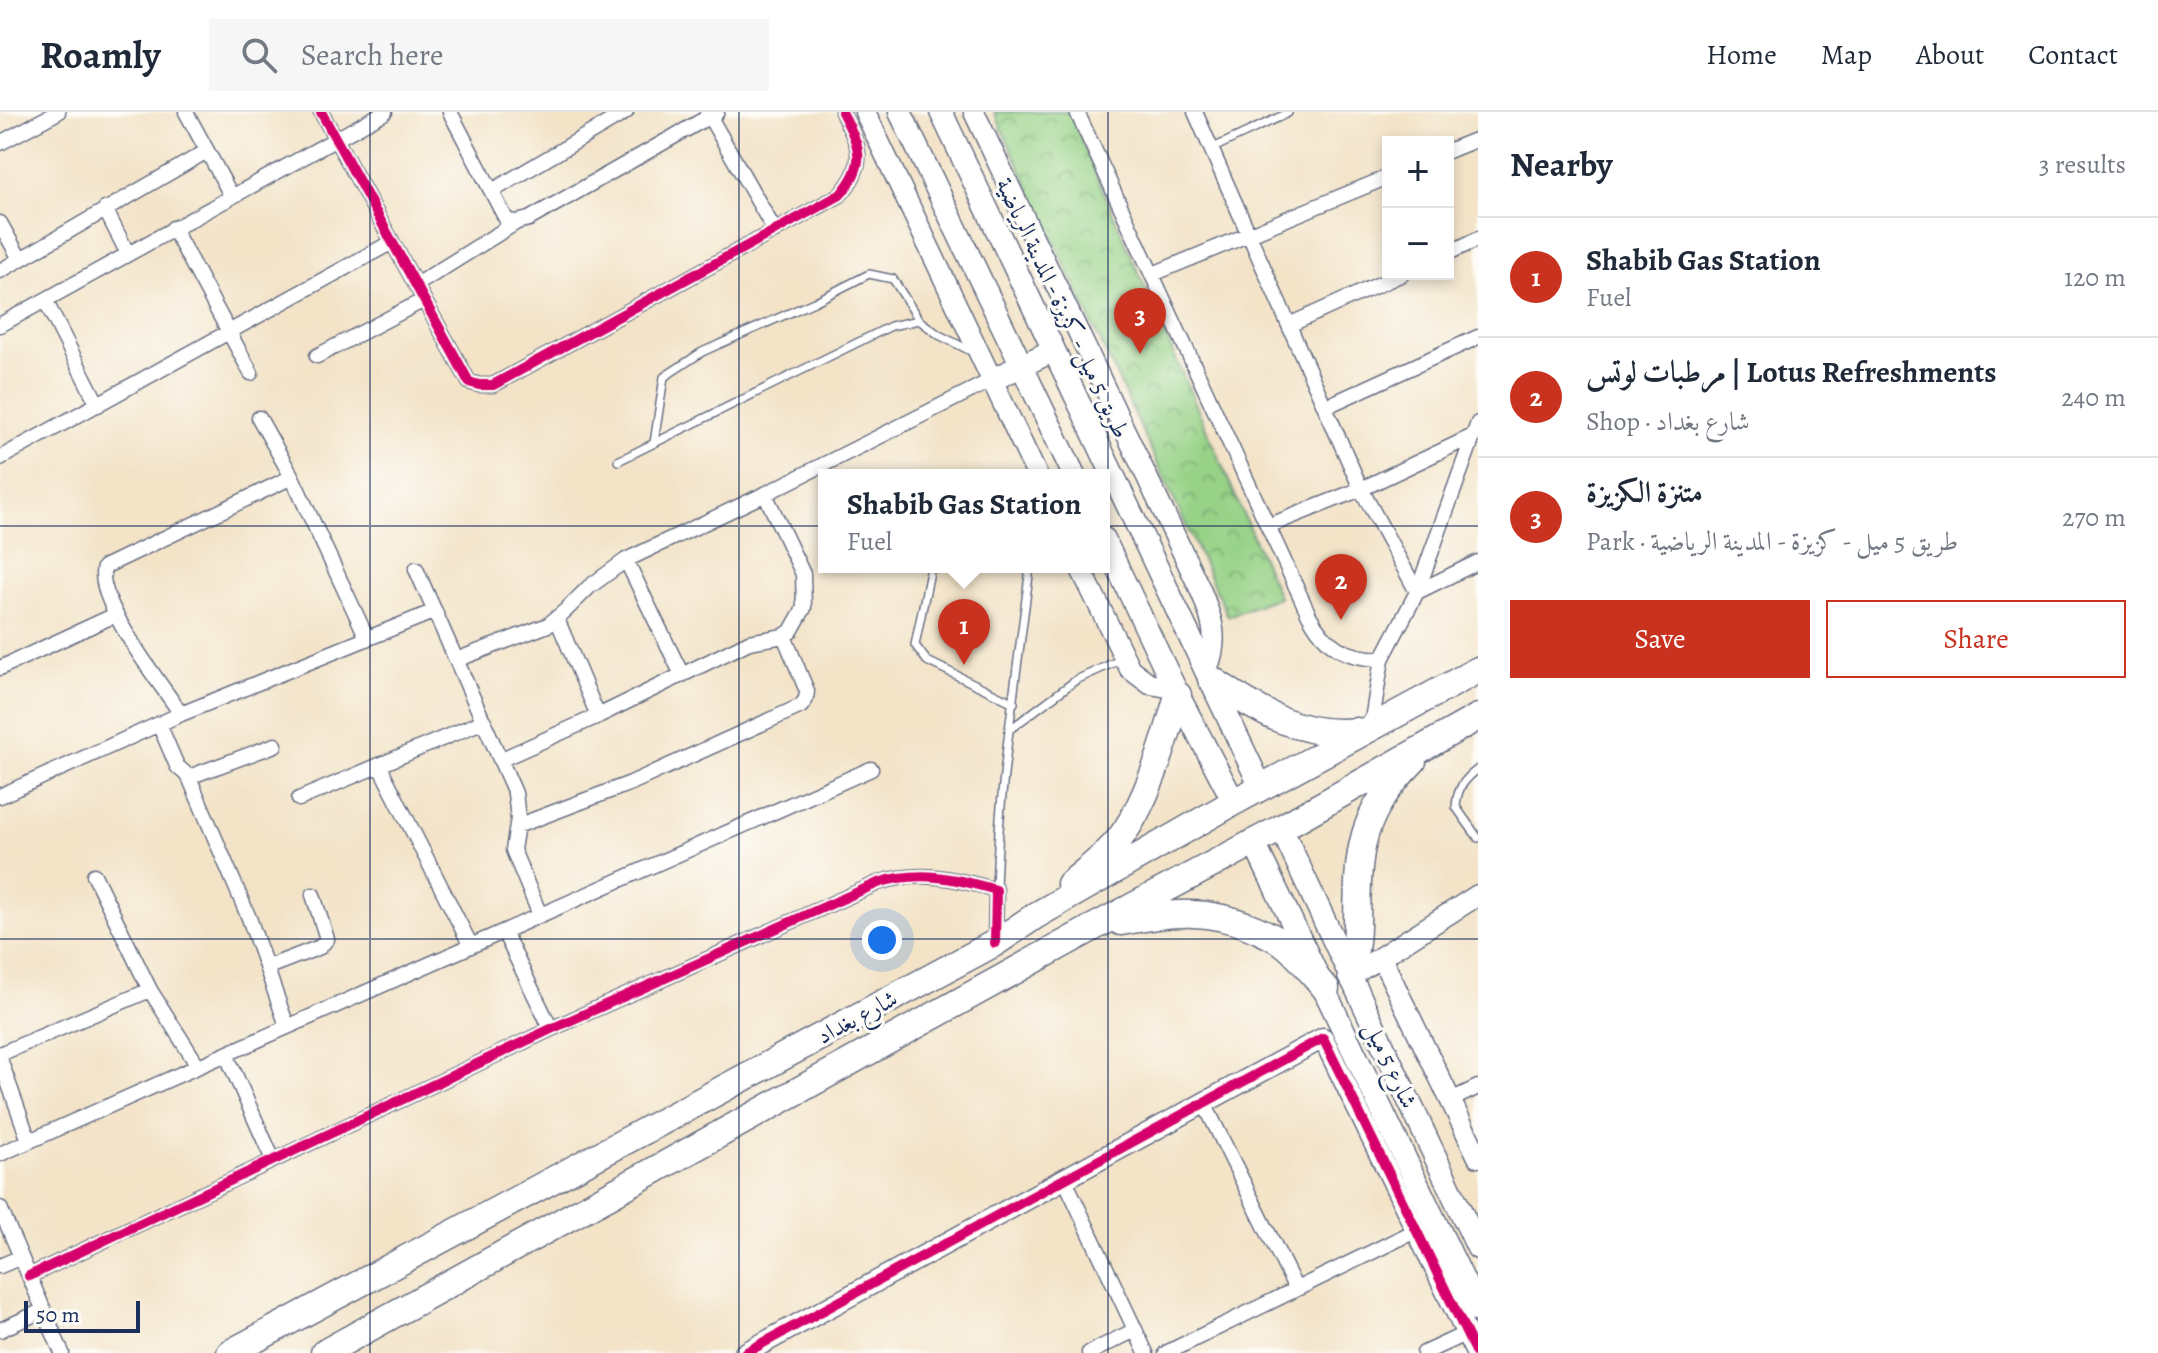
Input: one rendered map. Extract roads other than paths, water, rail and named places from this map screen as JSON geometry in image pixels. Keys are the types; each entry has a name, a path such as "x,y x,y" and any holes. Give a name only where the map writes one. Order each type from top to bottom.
{"highway":[{"name":"شارع بغداد","path":"230,1353 995,943 1035,916 1234,802 1478,670"},
{"path":"1209,674 1252,707 1279,721 1321,731 1368,728"},
{"path":"1035,916 1117,841 1154,771 1176,692"},
{"name":"شارع بغداد","path":"324,1353 353,1346 1094,927 1254,843 1478,717"},
{"path":"1351,976 1357,929 1358,862 1366,830 1386,791 1439,737"},
{"path":"1094,927 1170,913 1193,912 1238,921 1289,948 1326,989"}],"main road":[{"path":"900,112 1071,469"},
{"name":"طريق 5 ميل - كزيزة - المدينة الرياضية","path":"941,112 1261,787"},
{"path":"992,380 1054,350"},
{"path":"1110,552 1176,692 1234,802"},
{"name":"شارع 5 ميل","path":"1281,828 1478,1248"},
{"name":"شارع 5 ميل","path":"1254,843 1478,1311"}],"street":[{"path":"0,143 58,112"},
{"path":"186,112 231,195"},
{"path":"321,112 469,382 479,385 493,385 840,195 852,180 860,159 857,142 842,112"},
{"path":"0,325 385,112"},
{"path":"450,112 507,221 517,222"},
{"path":"492,191 626,112"},
{"path":"865,112 1034,469"},
{"path":"974,112 1207,604 1213,619 1215,639 1209,674"},
{"path":"1077,112 1309,615 1325,638 1340,651 1358,659 1382,659"},
{"path":"1195,112 1361,489 1417,592"},
{"path":"416,285 517,222 529,219 711,113 775,231"},
{"path":"1454,149 1478,139"},
{"path":"0,271 207,151"},
{"path":"1153,274 1382,180"},
{"path":"105,209 128,254"},
{"path":"0,223 20,259"},
{"path":"173,228 251,373"},
{"path":"1454,250 1478,239"},
{"path":"0,458 392,242"},
{"path":"1289,325 1389,280"},
{"path":"45,300 98,405"},
{"path":"317,356 424,300"},
{"path":"1325,407 1478,337"},
{"path":"456,660 557,619 589,587 626,560 992,380"},
{"path":"259,418 292,477 367,638"},
{"path":"1268,526 1361,489 1475,430"},
{"path":"1368,728 1382,659 1417,592 1475,430"},
{"path":"181,714 115,615 103,581 104,567 292,477"},
{"path":"502,759 749,642 784,636 791,631 801,616 806,598 805,586 800,563 765,494"},
{"path":"626,560 682,675"},
{"path":"1417,592 1478,562"},
{"path":"416,569 518,801 513,842 515,858 540,915"},
{"path":"1083,573 1123,659 1139,678 1176,692"},
{"path":"0,796 181,714 435,611"},
{"path":"0,668 115,615"},
{"path":"557,619 598,716"},
{"path":"517,826 644,778 801,706 807,691 784,636"},
{"path":"299,799 484,721"},
{"path":"159,724 177,766 189,777 268,967 287,1026"},
{"path":"189,777 275,745"},
{"path":"379,765 471,946"},
{"path":"0,1154 871,769"},
{"path":"94,875 150,990 198,1066"},
{"path":"29,1276 551,1029 878,883 931,875 996,890 995,943"},
{"path":"268,967 320,947 327,939 313,895"},
{"path":"1351,976 1478,895"},
{"path":"504,932 551,1029"},
{"path":"1381,957 1478,1157"},
{"path":"29,1141 0,1057 150,990"},
{"path":"745,1353 1323,1038 1476,1353"},
{"path":"226,1054 273,1160"},
{"path":"1451,1100 1478,1087"},
{"path":"1203,1101 1296,1289"},
{"path":"1064,1178 1146,1353"},
{"path":"0,1208 62,1353"},
{"path":"1166,1353 1417,1230"},
{"path":"0,1266 21,1257"},
{"path":"0,1330 44,1310"},
{"path":"1089,1353 1135,1330"},
{"path":"1424,1353 1467,1333"}],"lane":[{"path":"1211,149 1288,113"},
{"path":"654,443 664,377 702,352 869,274 893,279 919,320 939,335 980,356"},
{"path":"618,461 891,326 919,320"},
{"path":"930,573 915,645 919,653 927,661 1014,703"},
{"path":"996,890 997,846 1009,730 1029,573"},
{"path":"1009,730 1076,680 1123,659"},
{"path":"1478,769 1464,780 1457,793 1456,807 1478,838"}],"place":[{"name":"متنزة الكزيزة","path":"1140,354"},
{"name":"مرطبات لوتس | Lotus Refreshments","path":"1341,620"},
{"name":"Shabib Gas Station","path":"964,665"}]}
